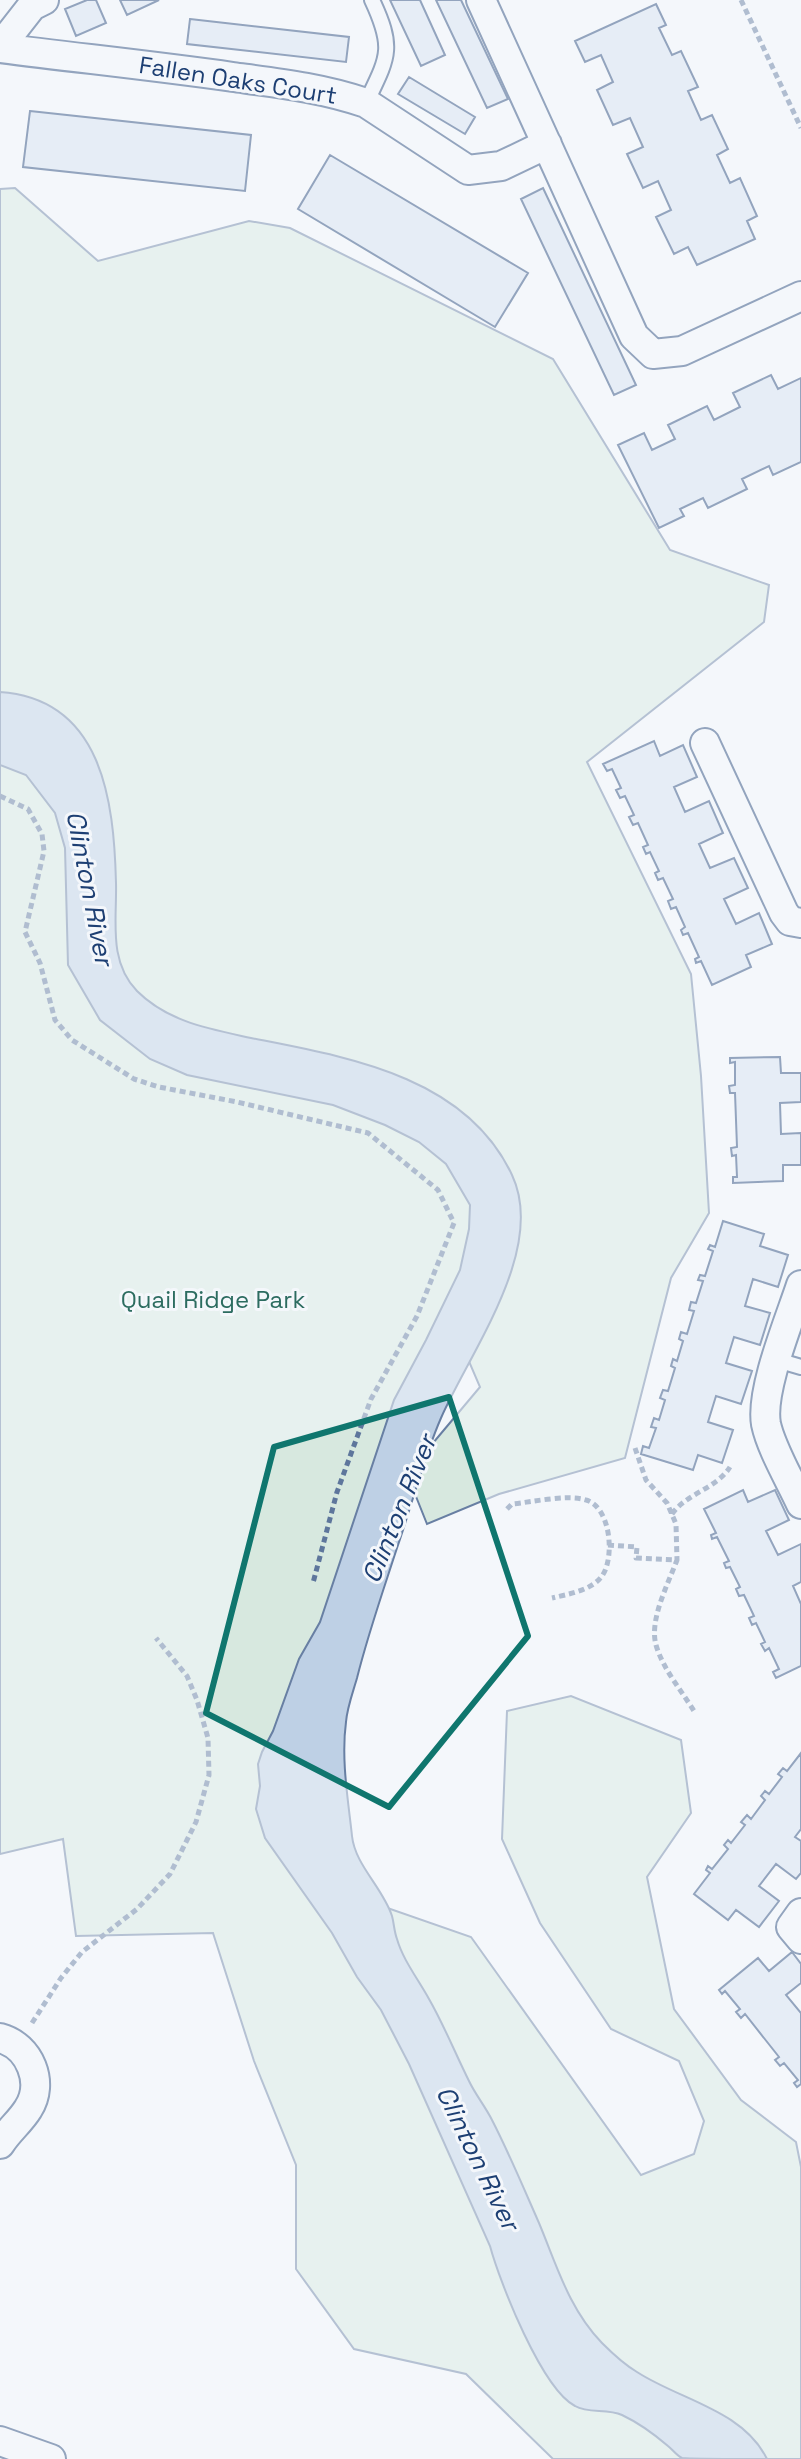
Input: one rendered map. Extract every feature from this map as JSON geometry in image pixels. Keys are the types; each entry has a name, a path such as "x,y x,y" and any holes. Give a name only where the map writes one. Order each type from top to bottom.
{"street":[{"name":"Fallen Oaks Court","path":"0,48 32,6 44,0"},
{"path":"481,0 634,336 653,354 682,351 801,296"},
{"name":"Fallen Oaks Court","path":"0,48 306,87 366,103 468,170 501,166 547,144"},
{"path":"705,743 784,913 790,921 801,923"},
{"path":"801,1285 789,1364 765,1412 767,1428 801,1504"},
{"path":"801,1913 791,1927 801,1939"},
{"path":"0,2144 29,2108 35,2093 35,2077 30,2062 20,2049 5,2040"},
{"path":"0,2441 51,2459"}],"lane":[{"path":"366,103 388,51 386,31 372,0"}],"path":[{"path":"741,0 801,128"},
{"path":"0,796 28,809 42,834 44,851 25,932 40,963 55,1020 72,1040 134,1079 159,1087 368,1133 438,1190 454,1223 417,1316 371,1399 337,1492 313,1583"},
{"path":"635,1448 646,1480 667,1503 676,1524 677,1560 657,1618 655,1643 664,1664 694,1711"},
{"path":"672,1514 723,1478 730,1467"},
{"path":"507,1509 512,1504 586,1499 599,1507 605,1520 608,1545 603,1576 587,1588 552,1598"},
{"path":"608,1545 637,1547 636,1558 677,1560"},
{"path":"5,2040 27,2030 82,1952 137,1909 170,1874 196,1822 209,1775 208,1738 187,1676 156,1638"}],"highlighted area":[{"path":"449,1397 528,1636 389,1807 206,1713 274,1447"}],"green space":[{"name":"Quail Ridge Park","path":"15,188 98,261 249,221 290,228 553,359 670,550 769,585 764,622 587,762 691,974 709,1213 671,1278 625,1458 499,1494 427,1524 407,1474 480,1387 462,1345 417,1359 310,1881 471,1937 641,2175 694,2154 704,2121 679,2061 611,2029 540,1923 502,1839 507,1711 571,1696 681,1740 691,1813 647,1877 674,2009 741,2100 796,2142 801,2167 801,2459 553,2459 466,2374 354,2349 296,2269 296,2165 254,2061 213,1933 76,1936 63,1839 0,1854 0,189"}],"water":[{"name":"Clinton River","path":"0,692 34,699 61,713 81,734 96,759 105,788 115,851 118,953 128,979 137,991 162,1010 190,1023 364,1064 400,1076 435,1093 465,1114 492,1141 512,1175 520,1204 520,1235 513,1267 485,1332 441,1418 423,1466 349,1706 344,1750 354,1847 388,1906 403,1954 498,2133 581,2316 602,2343 628,2366 727,2417 756,2442 767,2459 682,2458 628,2418 616,2413 580,2408 562,2396 524,2334 490,2246 409,2064 381,2010 357,1977 332,1933 265,1838 256,1809 260,1786 258,1764 262,1752 273,1731 299,1659 320,1622 394,1400 460,1270 469,1229 470,1205 446,1164 419,1142 385,1125 333,1105 187,1075 150,1059 100,1020 68,965 65,848 55,813 26,775 0,765"}],"building":[{"path":"87,0 96,0 106,23 76,36 65,9"},
{"path":"120,0 159,0 127,15"},
{"path":"390,0 420,0 445,55 421,66"},
{"path":"436,0 461,0 508,99 487,108"},
{"path":"656,4 666,25 659,28 672,55 681,51 698,87 688,91 701,120 712,115 728,149 717,155 730,183 740,178 757,216 747,221 755,239 697,265 688,247 674,254 656,217 671,210 658,181 643,188 627,154 643,147 630,118 613,125 597,90 613,82 601,55 585,62 575,41"},
{"path":"190,19 349,37 346,62 187,44"},
{"path":"409,77 475,117 465,134 398,94"},
{"path":"30,111 251,135 245,191 23,167"},
{"path":"330,155 528,273 495,327 298,209"},
{"path":"543,188 636,385 614,395 521,199"},
{"path":"771,375 778,389 801,378 801,462 773,475 769,466 742,479 747,489 708,508 703,498 680,509 684,516 659,528 618,445 644,433 652,450 675,439 668,425 707,406 714,420 740,407 733,393"},
{"path":"654,741 660,756 683,745 697,777 674,787 685,812 709,801 723,833 699,844 710,868 734,858 748,888 724,899 736,924 759,913 772,944 746,955 751,967 712,985 701,961 696,963 695,959 699,957 688,933 683,935 681,930 685,927 676,907 671,909 668,901 673,899 663,878 658,880 655,873 659,871 650,852 646,854 643,847 648,845 638,823 633,825 629,817 634,815 625,796 620,798 616,790 621,788 612,769 607,771 603,764"},
{"path":"780,1057 781,1073 801,1073 801,1102 780,1103 781,1134 801,1133 801,1165 783,1165 783,1181 733,1183 733,1177 737,1177 736,1155 732,1156 731,1148 737,1147 735,1093 730,1093 729,1086 735,1085 735,1062 730,1063 730,1058"},
{"path":"723,1221 764,1234 760,1246 788,1255 778,1287 753,1279 745,1306 770,1313 760,1345 734,1337 726,1363 752,1371 741,1404 716,1396 708,1422 733,1430 722,1463 698,1455 693,1470 641,1454 643,1446 649,1448 656,1428 651,1427 654,1418 659,1420 665,1400 660,1398 663,1390 668,1391 675,1368 671,1366 673,1359 677,1361 683,1341 679,1339 681,1332 687,1334 694,1311 689,1310 691,1302 696,1303 703,1281 698,1280 700,1275 705,1276 713,1251 708,1249 710,1245 715,1247"},
{"path":"743,1490 748,1502 775,1490 789,1520 766,1531 778,1555 801,1544 801,1582 793,1586 801,1604 801,1666 776,1678 773,1672 779,1669 769,1648 765,1651 761,1644 765,1642 756,1623 752,1625 749,1618 754,1616 744,1595 739,1596 736,1589 740,1587 730,1567 726,1568 724,1563 729,1561 717,1537 712,1539 711,1535 716,1533 704,1509"},
{"path":"801,1753 801,1829 795,1837 801,1841 801,1873 796,1879 776,1864 759,1886 779,1901 759,1927 736,1910 728,1920 694,1894 710,1873 706,1870 708,1866 712,1869 728,1849 724,1845 728,1840 731,1843 745,1825 741,1822 747,1815 751,1819 765,1800 761,1796 765,1791 769,1794 782,1777 778,1774 783,1768 787,1771"},
{"path":"792,1952 801,1964 801,1983 786,1995 801,2013 801,2084 797,2087 794,2083 798,2080 784,2063 780,2066 775,2060 779,2057 745,2014 741,2018 736,2012 740,2009 725,1991 722,1994 719,1990 758,1958 769,1971"}]}
